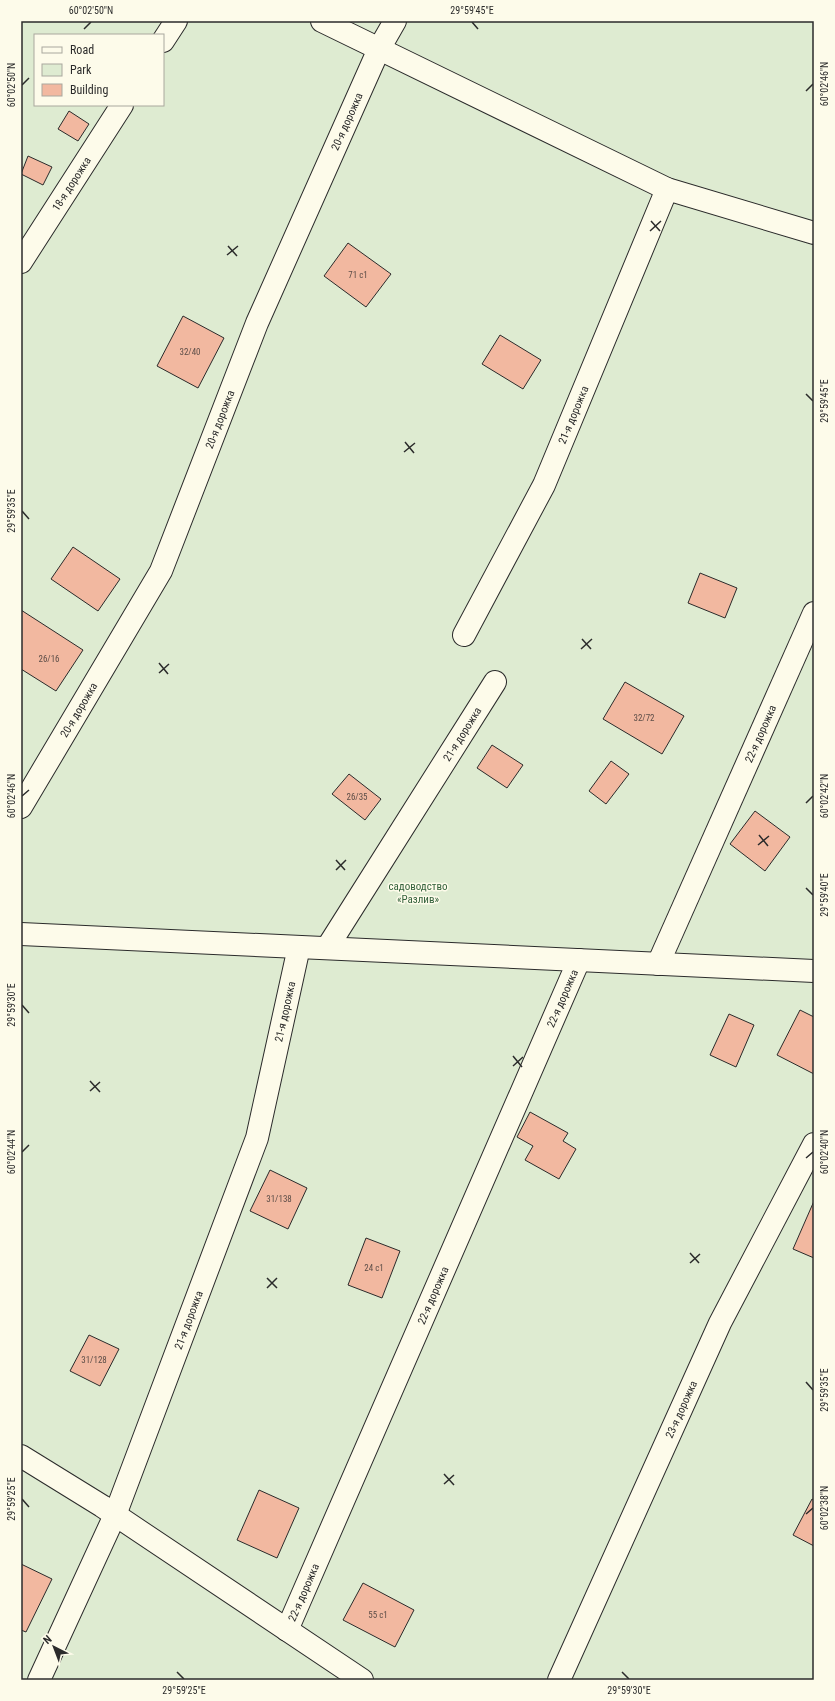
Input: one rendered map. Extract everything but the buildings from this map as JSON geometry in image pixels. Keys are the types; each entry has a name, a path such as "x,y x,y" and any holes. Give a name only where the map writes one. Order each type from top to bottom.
{"street":[{"path":"164,39 176,21"},
{"path":"322,21 667,189 814,233"},
{"name":"20-я дорожка","path":"21,806 161,570 257,322 379,49 395,21"},
{"name":"18-я дорожка","path":"21,262 121,106"},
{"name":"21-я дорожка","path":"464,634 544,485 667,189"},
{"name":"22-я дорожка","path":"658,964 814,613"},
{"name":"21-я дорожка","path":"327,948 495,682"},
{"path":"21,934 814,971"},
{"name":"21-я дорожка","path":"39,1680 115,1515 257,1138 299,947"},
{"name":"22-я дорожка","path":"287,1630 579,960"},
{"name":"23-я дорожка","path":"559,1680 720,1322 814,1144"},
{"path":"21,1456 115,1515 287,1630 350,1677"}],"green space":[{"name":"садоводство «Разлив»","path":"21,21 814,21 814,1680 21,1680"}]}
